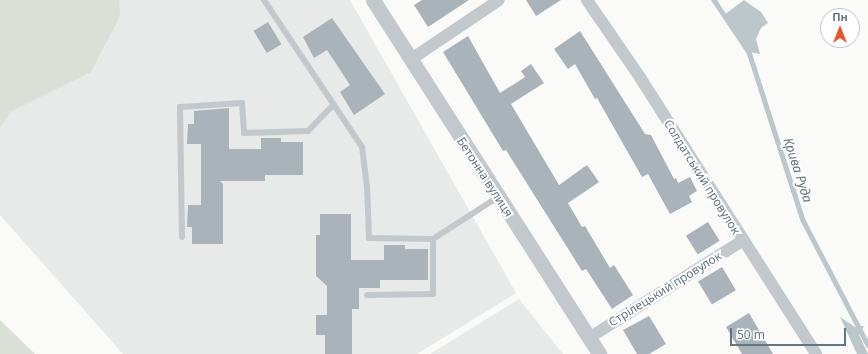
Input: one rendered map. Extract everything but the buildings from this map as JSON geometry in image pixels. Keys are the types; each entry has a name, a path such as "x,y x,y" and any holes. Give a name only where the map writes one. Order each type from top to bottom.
{"street":[{"name":"Бетонна вулиця","path":"373,0 599,354"},
{"path":"410,60 498,0"},
{"name":"Солдатський провулок","path":"587,0 641,79 742,240 816,354"},
{"name":"Стрілецький провулок","path":"589,338 742,240"}],"lane":[{"path":"264,0 362,147 368,185 369,238 433,239 498,197"},
{"path":"182,237 180,107 242,103 244,133 308,131 334,104"},
{"path":"368,294 433,294 433,239"}],"shaded area":[{"path":"0,0 350,0 516,293 417,354 123,354 0,215"},
{"path":"0,0 119,0 120,16 91,72 12,111 0,127"},
{"path":"744,0 761,12 768,23 761,28 756,39 760,54 749,52 724,15"},
{"path":"519,299 563,354 430,354"},
{"path":"840,317 855,327 864,326 859,335 868,354 857,354"},
{"path":"0,320 35,354 0,354"}],"waterway":[{"name":"Крива Руда","path":"714,0 749,52 803,220 868,345"}]}
